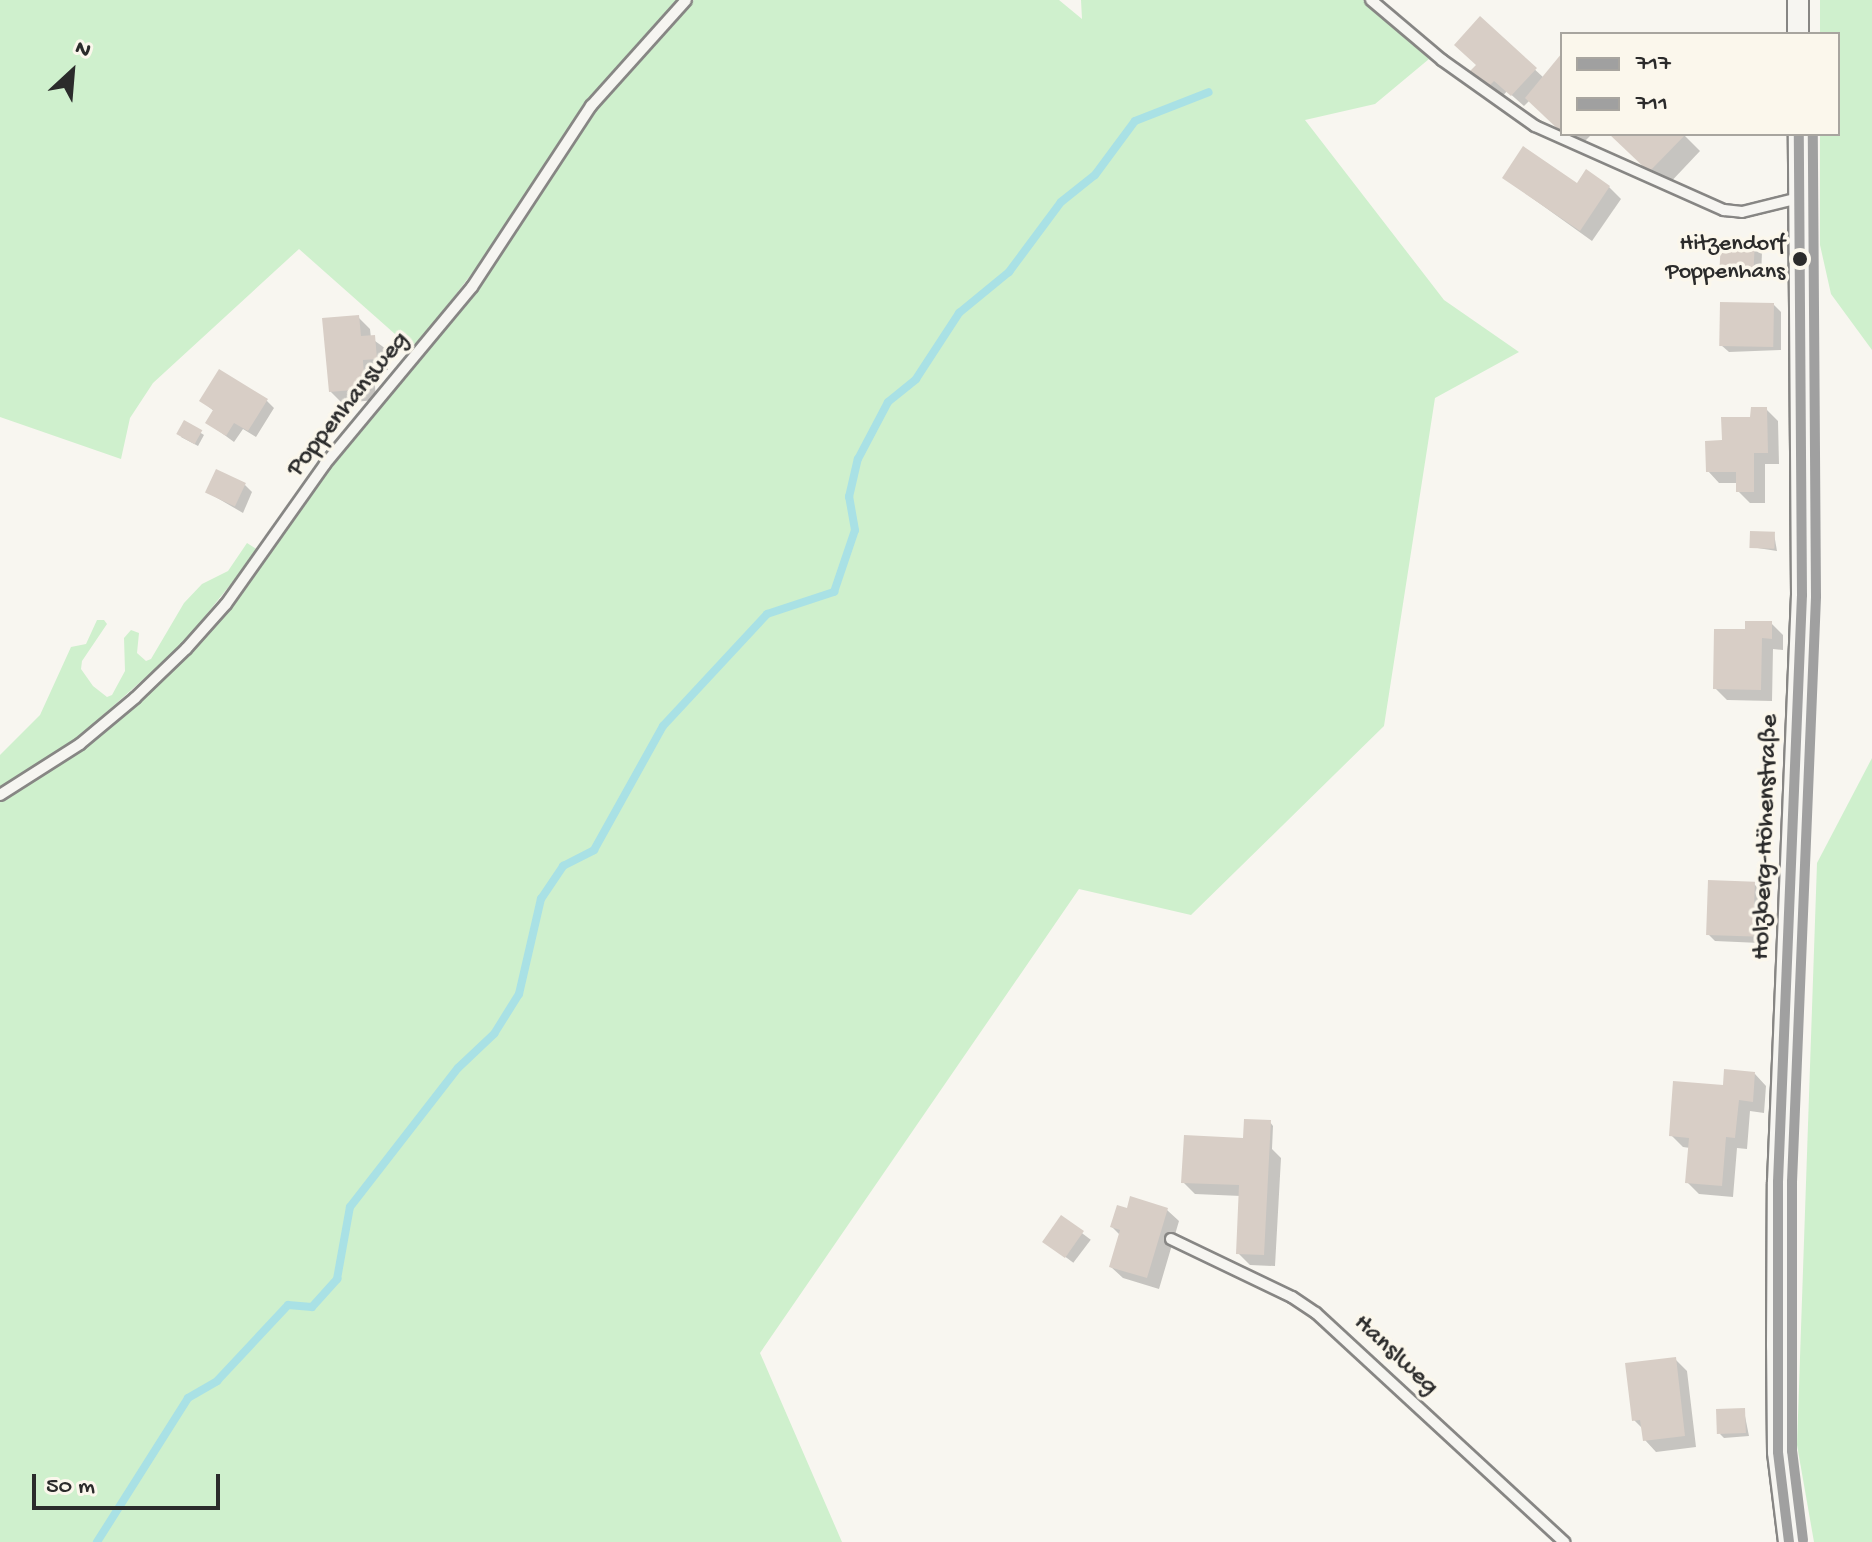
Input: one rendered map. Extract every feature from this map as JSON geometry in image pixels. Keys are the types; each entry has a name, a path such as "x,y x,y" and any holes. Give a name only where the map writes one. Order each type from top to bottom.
{"street":[{"path":"1798,0 1798,32"},
{"name":"Holzberg-Höhenstraße","path":"1789,1542 1778,1452 1778,1182 1802,595 1799,136"}],"lane":[{"name":"Poppenhansweg","path":"0,795 80,744 135,698 216,616 325,464 472,287 591,106 686,0"},
{"path":"1371,0 1482,90 1548,132 1724,210 1742,212 1799,198"},
{"name":"Hanslweg","path":"1171,1239 1292,1297 1316,1313 1564,1542"}],"green space":[{"path":"0,0 678,0 586,102 496,242 413,350 299,249 153,383 130,418 121,459 0,417"},
{"path":"694,0 1059,0 1082,19 1081,0 1363,0 1429,59 1375,104 1305,120 1444,300 1519,352 1435,398 1384,726 1191,915 1079,889 760,1353 842,1542 0,1542 0,801 83,747 190,653 255,574 329,467 476,290 595,109 659,34"},
{"path":"1820,0 1872,0 1872,350 1831,294 1820,245 1820,136 1840,136 1840,32 1820,32"},
{"path":"247,543 258,550 182,645 76,739 0,788 0,755 40,715 71,647 86,644 97,620 104,620 107,624 82,661 81,669 93,686 107,697 112,695 125,671 124,638 131,630 139,633 137,653 146,661 151,659 184,603 202,584 228,571"},
{"path":"1872,758 1872,1542 1814,1542 1797,1445 1817,863"}],"building":[{"path":"1480,16 1537,68 1511,96 1494,81 1488,87 1470,71 1476,65 1454,45"},
{"path":"1560,55 1560,131 1525,98"},
{"path":"1611,136 1684,136 1649,172"},
{"path":"1523,146 1577,183 1586,169 1610,186 1580,231 1502,178"},
{"path":"1721,240 1755,242 1753,273 1719,271"},
{"path":"1720,302 1774,303 1773,347 1719,346"},
{"path":"359,315 361,336 375,335 377,359 363,360 365,389 329,392 322,318"},
{"path":"219,369 268,399 248,431 234,423 226,436 205,423 213,410 199,401"},
{"path":"1751,407 1767,407 1768,453 1754,453 1754,492 1736,492 1736,472 1706,472 1705,441 1722,440 1721,417 1750,417"},
{"path":"184,420 202,430 195,444 176,434"},
{"path":"216,469 246,483 235,507 205,493"},
{"path":"1750,531 1775,532 1774,549 1749,548"},
{"path":"1745,621 1772,621 1772,639 1762,638 1761,690 1713,689 1714,629 1745,629"},
{"path":"1708,880 1755,882 1753,937 1706,935"},
{"path":"1724,1069 1755,1072 1753,1102 1739,1100 1735,1138 1726,1137 1722,1186 1685,1183 1689,1138 1669,1136 1673,1081 1723,1085"},
{"path":"1244,1119 1271,1120 1264,1255 1236,1254 1239,1185 1181,1183 1184,1135 1243,1138"},
{"path":"1130,1196 1168,1208 1147,1278 1109,1267 1120,1230 1110,1227 1117,1205 1127,1208"},
{"path":"1061,1215 1084,1231 1065,1258 1042,1242"},
{"path":"1676,1357 1685,1436 1643,1441 1640,1420 1632,1421 1625,1363"},
{"path":"1745,1408 1746,1433 1717,1434 1716,1409"}],"waterway":[{"path":"97,1542 188,1398 217,1381 288,1305 312,1307 337,1279 350,1207 458,1068 494,1034 519,994 541,899 563,866 594,850 663,726 767,614 834,592 855,530 849,497 858,459 888,402 916,379 959,313 1009,272 1061,202 1095,175 1135,121 1209,92"}],"transit line":[{"name":"717","path":"1789,1542 1778,1452 1778,1182 1802,595 1799,136"},
{"name":"711","path":"1803,1540 1792,1451 1792,1182 1816,596 1813,136"}],"place":[{"name":"Hitzendorf Poppenhans","path":"1800,259"}]}
